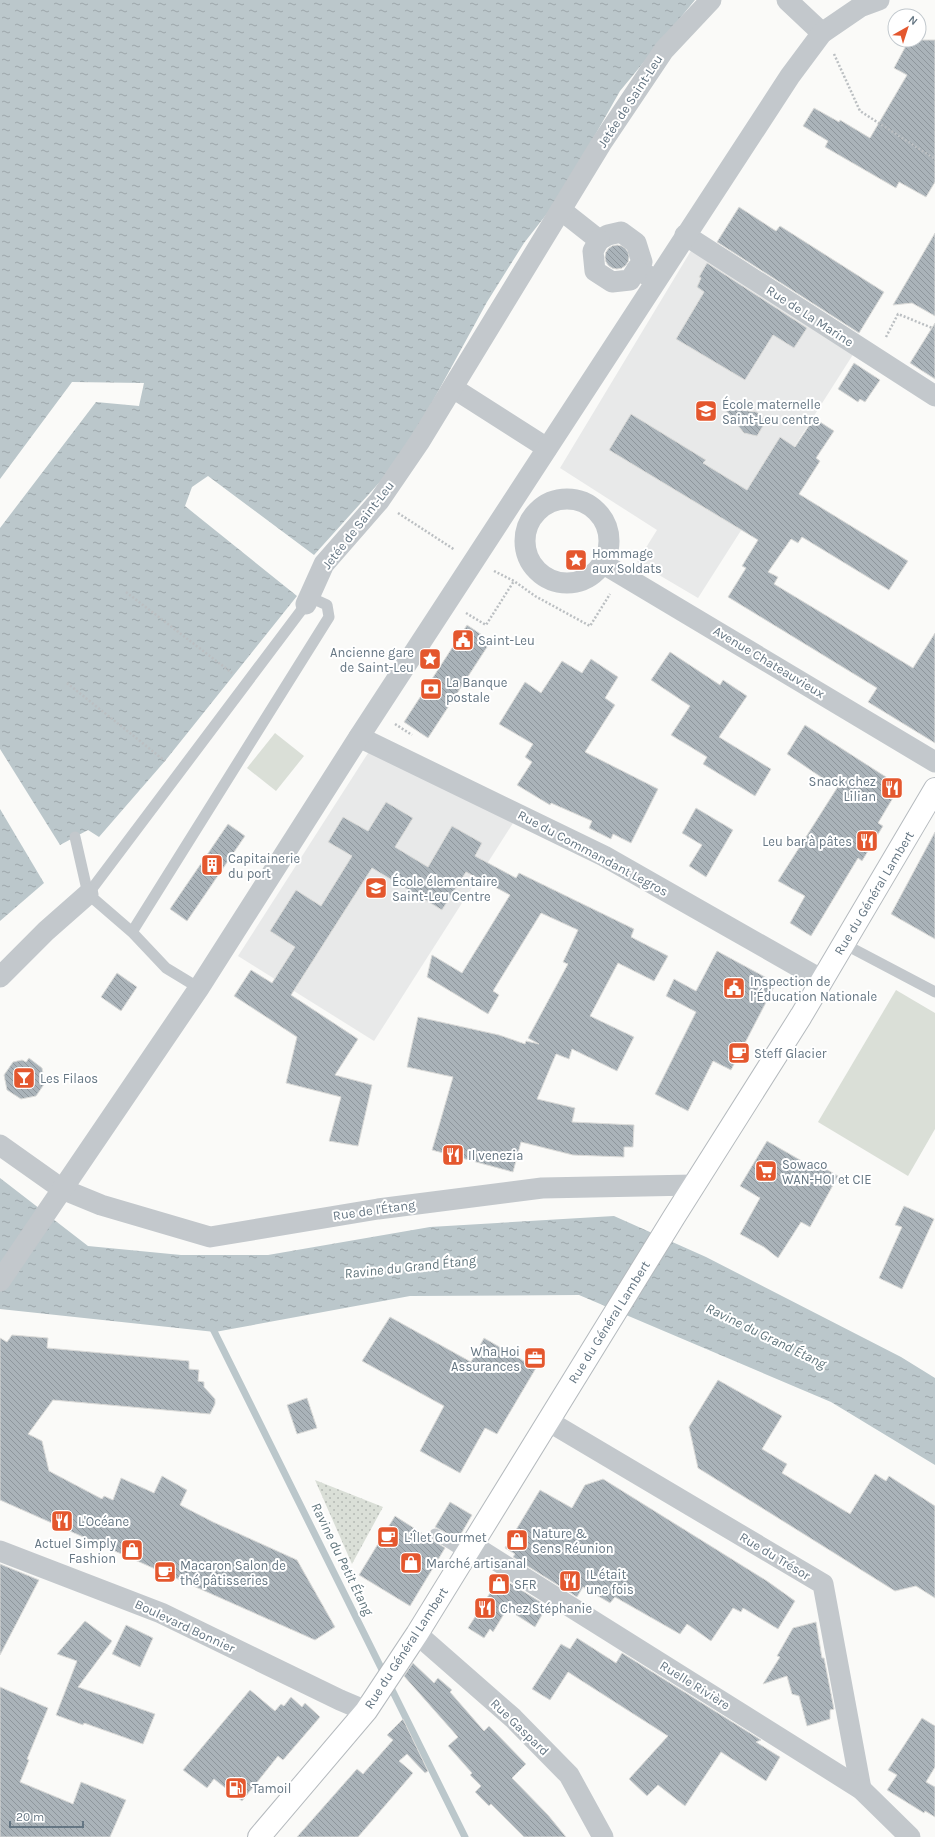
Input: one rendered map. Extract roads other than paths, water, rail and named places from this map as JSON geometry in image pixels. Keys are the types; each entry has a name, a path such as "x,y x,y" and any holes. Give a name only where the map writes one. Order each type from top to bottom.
{"main road":[{"name":"Rue du Général Lambert","path":"259,1837 371,1702 413,1641 822,980 935,789"}],"street":[{"name":"Jetée de Saint-Leu","path":"306,604 324,564 379,501 453,388 601,144 664,50 711,0"},
{"path":"787,0 822,33"},
{"path":"0,1281 198,988 359,737 511,506 655,280 726,176 790,76 822,33 860,6 879,0"},
{"path":"561,210 599,240"},
{"path":"621,232 636,243 642,262 630,280 612,282 595,271 593,251 599,240 608,235 621,232"},
{"name":"Rue de La Marine","path":"685,235 935,396"},
{"path":"637,270 655,280"},
{"path":"453,388 547,448"},
{"path":"570,498 583,502 595,509 604,520 608,533 608,547 602,563 596,571 585,579 572,583 558,582 546,577 535,568 528,556 525,543 526,529 531,518 542,506 555,500 570,498"},
{"path":"511,506 531,518"},
{"name":"Avenue Chateauvieux","path":"602,563 935,762"},
{"name":"Rue du Commandant Legros","path":"359,737 604,856 822,980"},
{"path":"0,977 46,931 88,894"},
{"path":"0,1145 56,1197"},
{"name":"Rue de l'Étang","path":"56,1197 101,1205 210,1237 378,1209 542,1188 694,1185"},
{"name":"Rue du Trésor","path":"548,1422 823,1584 861,1790"},
{"name":"Ruelle Rivière","path":"469,1549 861,1790 910,1837"},
{"name":"Boulevard Bonnier","path":"0,1551 161,1613 340,1700 371,1702"},
{"name":"Rue Gaspard","path":"413,1641 513,1718 569,1775 603,1837"}],"lane":[{"path":"88,894 306,604 316,600 327,606 329,617 132,932"},
{"path":"75,837 88,894 132,932 166,968 198,988"},
{"path":"844,944 935,992"},
{"path":"435,1534 469,1549"}],"water":[{"path":"0,0 695,0 620,91 560,197 524,243 487,302 423,419 387,474 314,555 208,476 192,487 185,506 297,596 165,761 99,837 88,830 60,845 0,749 0,528 96,402 139,406 144,383 72,382 0,479"},
{"path":"0,809 44,883 0,921"},
{"name":"Ravine du Grand Étang","path":"0,1178 88,1246 181,1255 268,1255 430,1227 614,1216 706,1257 901,1357 935,1378 935,1465 831,1402 579,1295 410,1296 215,1332 0,1309"}],"waterway":[{"name":"Ravine du Petit Étang","path":"211,1325 465,1837"}],"place":[{"name":"École maternelle Saint-Leu centre","path":"706,411"},
{"name":"Hommage aux Soldats","path":"576,560"},
{"name":"Saint-Leu","path":"463,640"},
{"name":"Ancienne gare de Saint-Leu","path":"430,659"},
{"name":"La Banque postale","path":"431,689"},
{"name":"Snack chez Lilian","path":"892,788"},
{"name":"Leu bar à pâtes","path":"867,841"},
{"name":"Capitainerie du port","path":"212,865"},
{"name":"École élementaire Saint-Leu Centre","path":"376,888"},
{"name":"Inspection de l’Éducation Nationale","path":"734,988"},
{"name":"Steff Glacier","path":"739,1053"},
{"name":"Les Filaos","path":"24,1078"},
{"name":"Il venezia","path":"453,1155"},
{"name":"Sowaco WAN-HOI et CIE","path":"766,1171"},
{"name":"Wha Hoi Assurances","path":"535,1358"},
{"name":"L'Océane","path":"62,1521"},
{"name":"L’Îlet Gourmet","path":"388,1537"},
{"name":"Nature & Sens Réunion","path":"517,1540"},
{"name":"Actuel Simply Fashion","path":"132,1550"},
{"name":"Marché artisanal","path":"411,1563"},
{"name":"Macaron Salon de thé pâtisseries","path":"165,1572"},
{"name":"IL était une fois","path":"570,1581"},
{"name":"SFR","path":"499,1584"},
{"name":"Chez Stéphanie","path":"485,1608"},
{"name":"Tamoil","path":"236,1788"}]}
